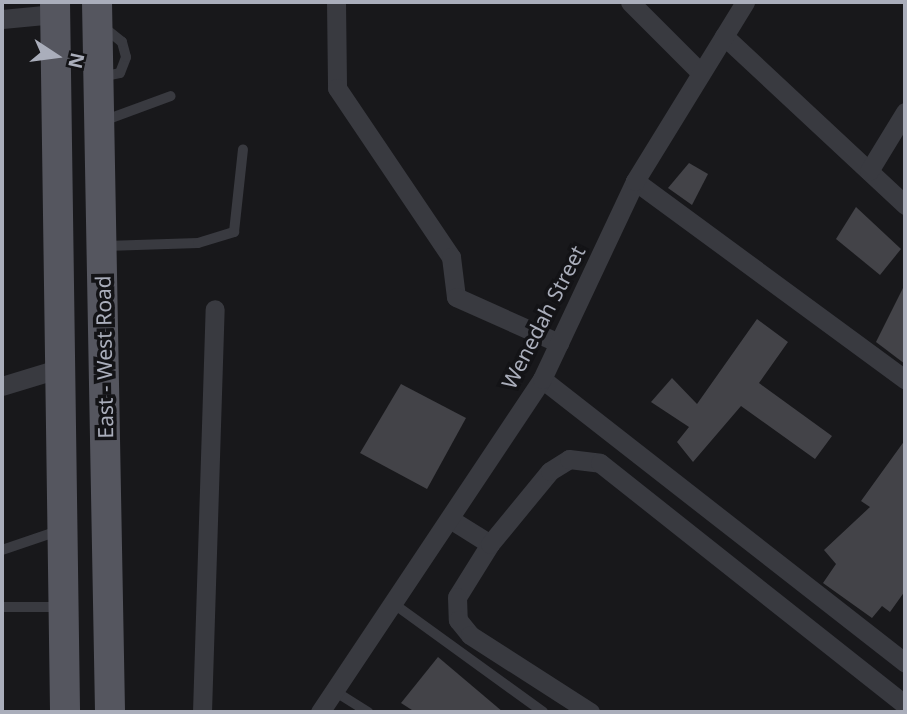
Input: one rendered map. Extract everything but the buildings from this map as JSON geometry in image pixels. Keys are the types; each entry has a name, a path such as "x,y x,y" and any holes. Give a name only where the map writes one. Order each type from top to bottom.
{"main road":[{"name":"East - West Road","path":"55,8 65,712"},
{"name":"East - West Road","path":"98,12 110,712"}],"street":[{"path":"336,2 337,88 451,257 456,297 559,343"},
{"path":"630,2 701,73"},
{"name":"Wenedah Street","path":"320,712 337,692 542,379 635,181 745,2"},
{"path":"2,19 55,8"},
{"path":"724,36 905,205"},
{"path":"869,172 905,112"},
{"path":"635,181 905,379"},
{"path":"202,712 215,309"},
{"path":"2,386 61,368"},
{"path":"542,379 905,663"},
{"path":"590,712 470,635 458,620 457,597 490,544 550,471 569,459 600,463 905,705"},
{"path":"450,519 490,544"}],"lane":[{"path":"100,122 171,96"},
{"path":"102,247 198,243 234,232 243,149"},
{"path":"2,550 62,530"},
{"path":"394,604 543,712"},
{"path":"2,607 62,607"},
{"path":"337,692 368,712"}]}
